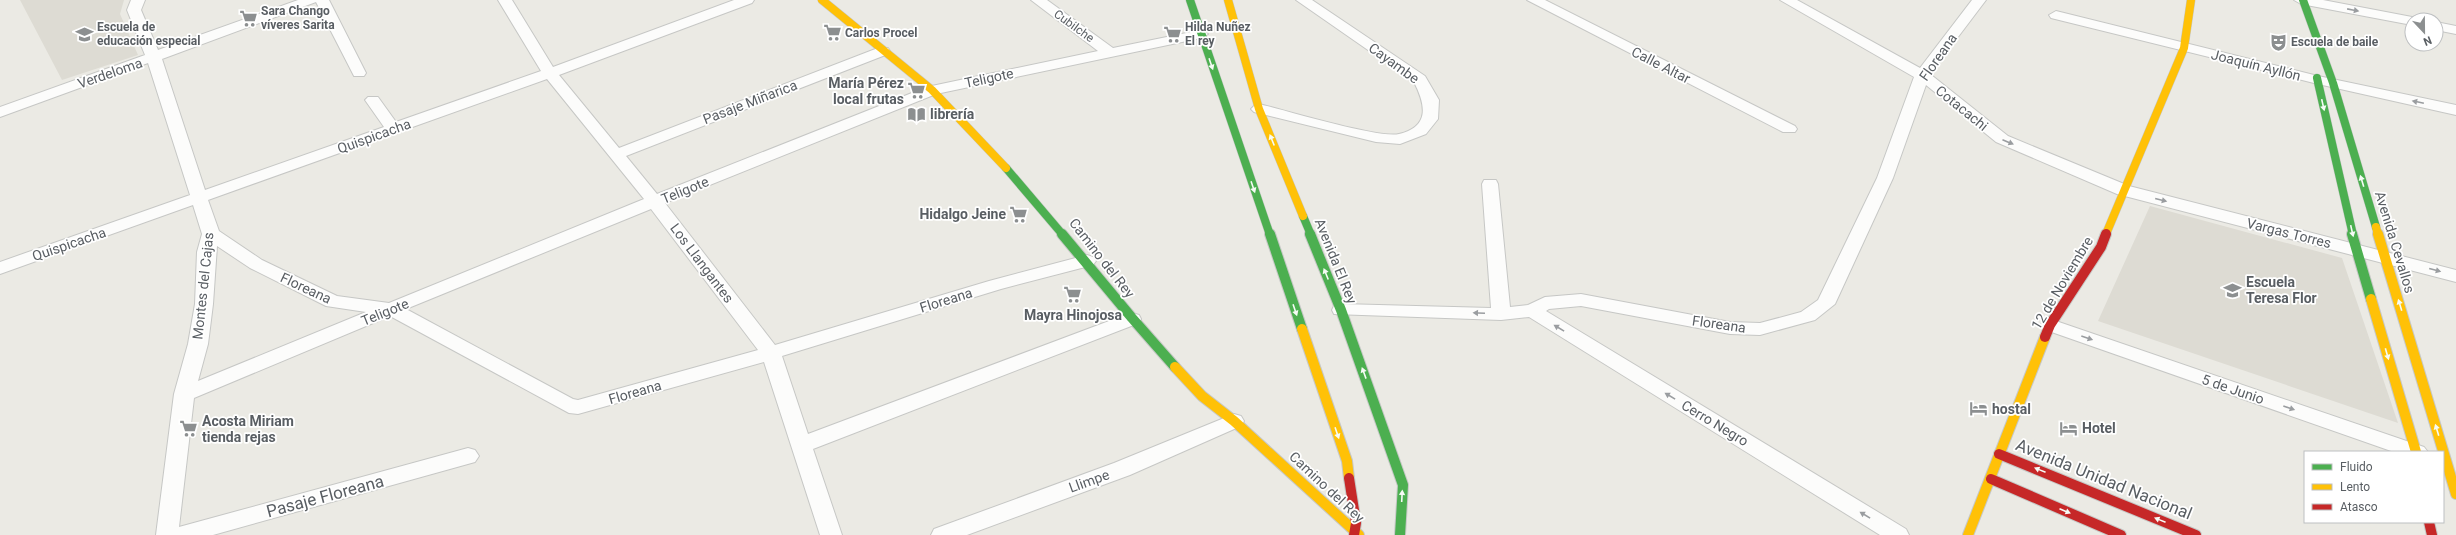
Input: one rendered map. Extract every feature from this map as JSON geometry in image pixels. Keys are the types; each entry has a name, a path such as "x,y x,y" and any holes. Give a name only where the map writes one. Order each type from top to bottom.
{"main road":[{"name":"Camino del Rey","path":"822,0 932,90 1044,209 1132,319 1202,396 1234,420 1356,534"},
{"path":"1190,0 1347,461 1356,523 1356,534"},
{"name":"Avenida El Rey","path":"1228,0 1258,109 1341,310 1403,485 1400,535"},
{"name":"12 de Noviembre","path":"1968,535 2050,325 2101,247 2123,190 2184,48 2191,0"},
{"path":"2293,0 2298,14"},
{"name":"Avenida Cevallos","path":"2303,0 2333,83 2449,463 2456,494"},
{"path":"2313,65 2318,80 2356,250 2416,451"},
{"name":"Avenida Unidad Nacional","path":"1999,454 2196,535"},
{"path":"1991,479 2121,535"},
{"path":"2429,523 2432,535"}],"street":[{"name":"Montes del Cajas","path":"138,0 134,10 154,58 211,234 206,252 204,304 198,344 184,394 167,535"},
{"name":"Verdeloma","path":"0,112 154,58 311,0"},
{"path":"322,0 359,73"},
{"name":"Los Llangantes","path":"505,0 550,73 617,154 772,353 831,535"},
{"name":"Quispicacha","path":"0,268 199,199 550,73 746,0"},
{"name":"Cubilche","path":"1038,0 1110,53"},
{"name":"Cayambe","path":"1258,109 1376,137 1400,139 1420,131 1430,118 1431,100 1420,79 1303,0"},
{"name":"Calle Altar","path":"1534,0 1789,129"},
{"name":"Cotacachi","path":"1787,0 1922,75 2002,139 2123,190"},
{"name":"Floreana","path":"1341,310 1501,314 1532,311 1545,303 1581,300 1730,328 1760,330 1808,316 1826,304 1886,178 1922,75 1979,0"},
{"path":"2303,0 2404,19"},
{"name":"Joaquín Ayllón","path":"2056,15 2184,48 2318,80 2456,110"},
{"path":"2444,28 2456,30"},
{"name":"Teligote","path":"184,394 932,90 1201,34"},
{"name":"Pasaje Miñarica","path":"617,154 884,51"},
{"path":"373,100 393,129"},
{"path":"1490,184 1501,314"},
{"name":"Vargas Torres","path":"2123,190 2456,276"},
{"name":"Floreana","path":"211,234 256,264 332,302 391,309 569,406 578,407 772,353 995,285 1087,261"},
{"name":"Cerro Negro","path":"1532,311 1898,535"},
{"path":"802,445 1132,319"},
{"name":"5 de Junio","path":"2050,325 2413,451"},
{"name":"Llimpe","path":"942,535 1122,469 1234,420"},
{"name":"Pasaje Floreana","path":"182,535 468,456"}],"shaded area":[{"name":"Escuela de educación especial","path":"20,0 124,0 120,14 138,55 62,80"},
{"name":"Escuela Teresa Flor","path":"2150,206 2342,258 2398,423 2098,321"}],"traffic: fast":[{"path":"1190,0 1302,329"},
{"path":"2303,0 2333,83 2376,227"},
{"path":"2317,78 2356,250 2371,299"},
{"path":"1006,168 1028,192 1132,318 1175,367"},
{"path":"1303,216 1341,310 1403,485 1400,535"}],"traffic: slow":[{"path":"822,0 932,90 1006,168"},
{"path":"1228,0 1259,109 1303,216"},
{"path":"2106,234 2152,120 2184,48 2191,0"},
{"path":"2376,227 2443,451"},
{"path":"2371,299 2416,451"},
{"path":"1302,329 1347,461 1349,478"},
{"path":"1968,535 2045,337"},
{"path":"1175,367 1202,396 1234,421 1359,535"},
{"path":"2444,454 2456,494"}],"traffic: jam":[{"path":"2045,337 2050,325 2101,247 2106,234"},
{"path":"1999,454 2196,535"},
{"path":"1349,478 1356,523 1354,535"},
{"path":"1991,479 2121,535"},
{"path":"2429,523 2432,535"}],"place":[{"name":"Sara Chango víveres Sarita","path":"248,18"},
{"name":"Carlos Procel","path":"832,33"},
{"name":"Escuela de educación especial","path":"84,34"},
{"name":"Hilda Nuñez El rey","path":"1172,34"},
{"name":"Escuela de baile","path":"2278,42"},
{"name":"María Pérez local frutas","path":"917,91"},
{"name":"librería","path":"917,114"},
{"name":"Hidalgo Jeine","path":"1019,214"},
{"name":"Escuela Teresa Flor","path":"2233,290"},
{"name":"Mayra Hinojosa","path":"1073,295"},
{"name":"hostal","path":"1979,409"},
{"name":"Hotel","path":"2069,428"},
{"name":"Acosta Miriam tienda rejas","path":"189,429"}]}
